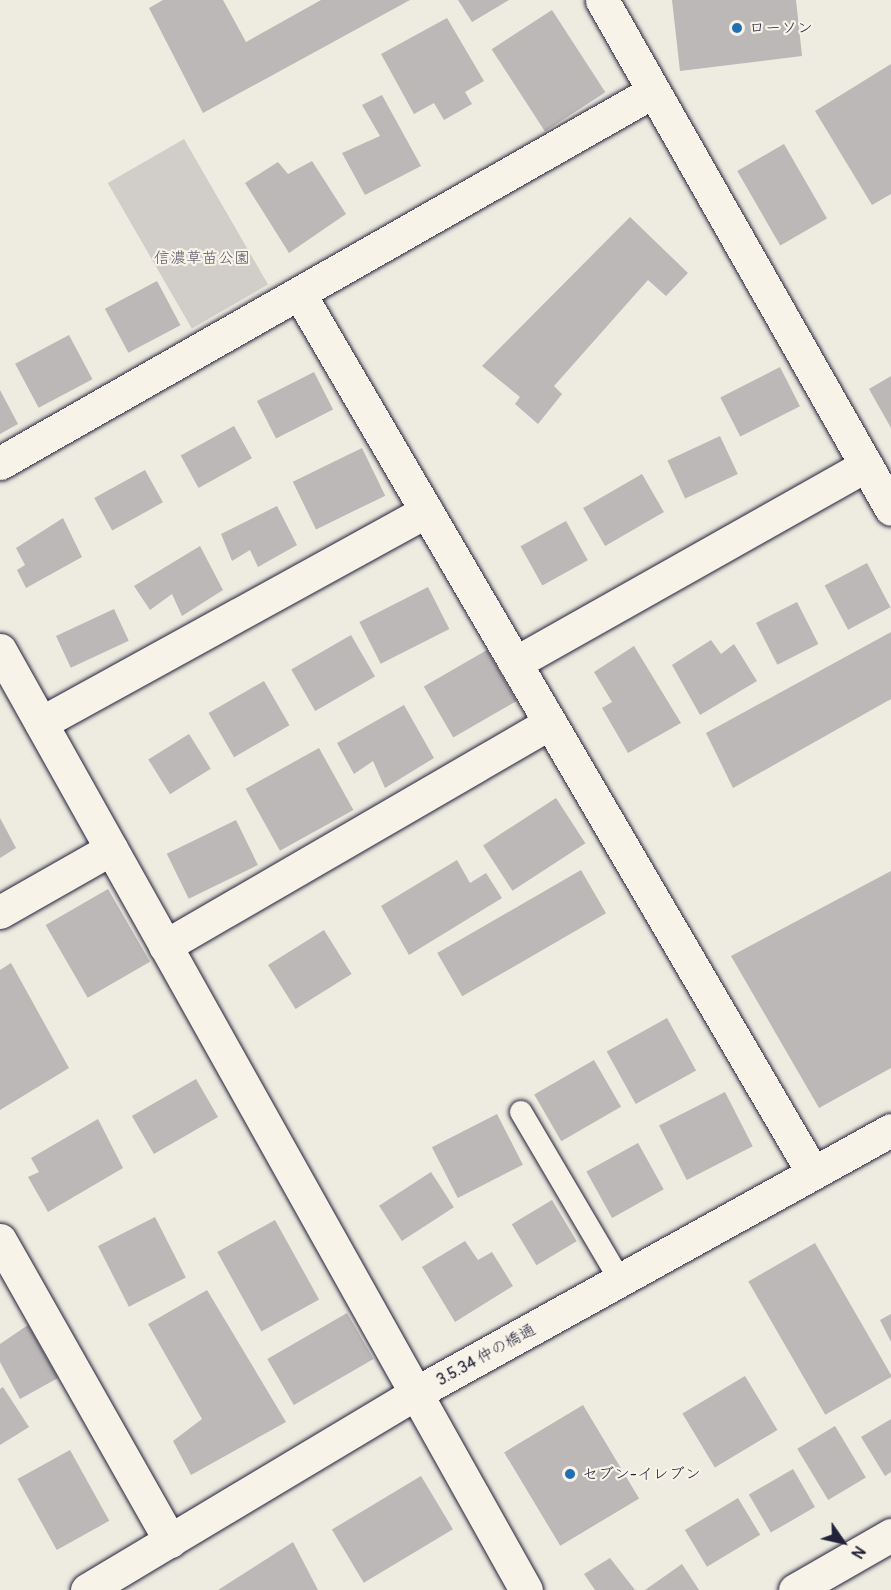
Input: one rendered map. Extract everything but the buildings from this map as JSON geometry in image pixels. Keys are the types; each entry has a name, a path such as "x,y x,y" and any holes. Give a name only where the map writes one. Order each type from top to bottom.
{"street":[{"path":"602,0 891,509"},
{"path":"0,463 654,91"},
{"path":"298,293 813,1173"},
{"path":"515,663 866,465"},
{"path":"41,723 426,512"},
{"path":"0,650 414,1394 526,1590"},
{"path":"165,946 550,723"},
{"path":"0,912 111,849"},
{"name":"3.5.34 仲の橋通","path":"87,1590 414,1394 891,1130"},
{"path":"0,1240 170,1540"},
{"path":"795,1590 891,1535"}],"lane":[{"path":"521,1112 620,1280"}],"green space":[{"name":"信濃草苗公園","path":"184,139 268,284 192,328 108,183"}],"place":[{"name":"ローソン","path":"737,28"},
{"name":"セブン-イレブン","path":"570,1474"}]}
